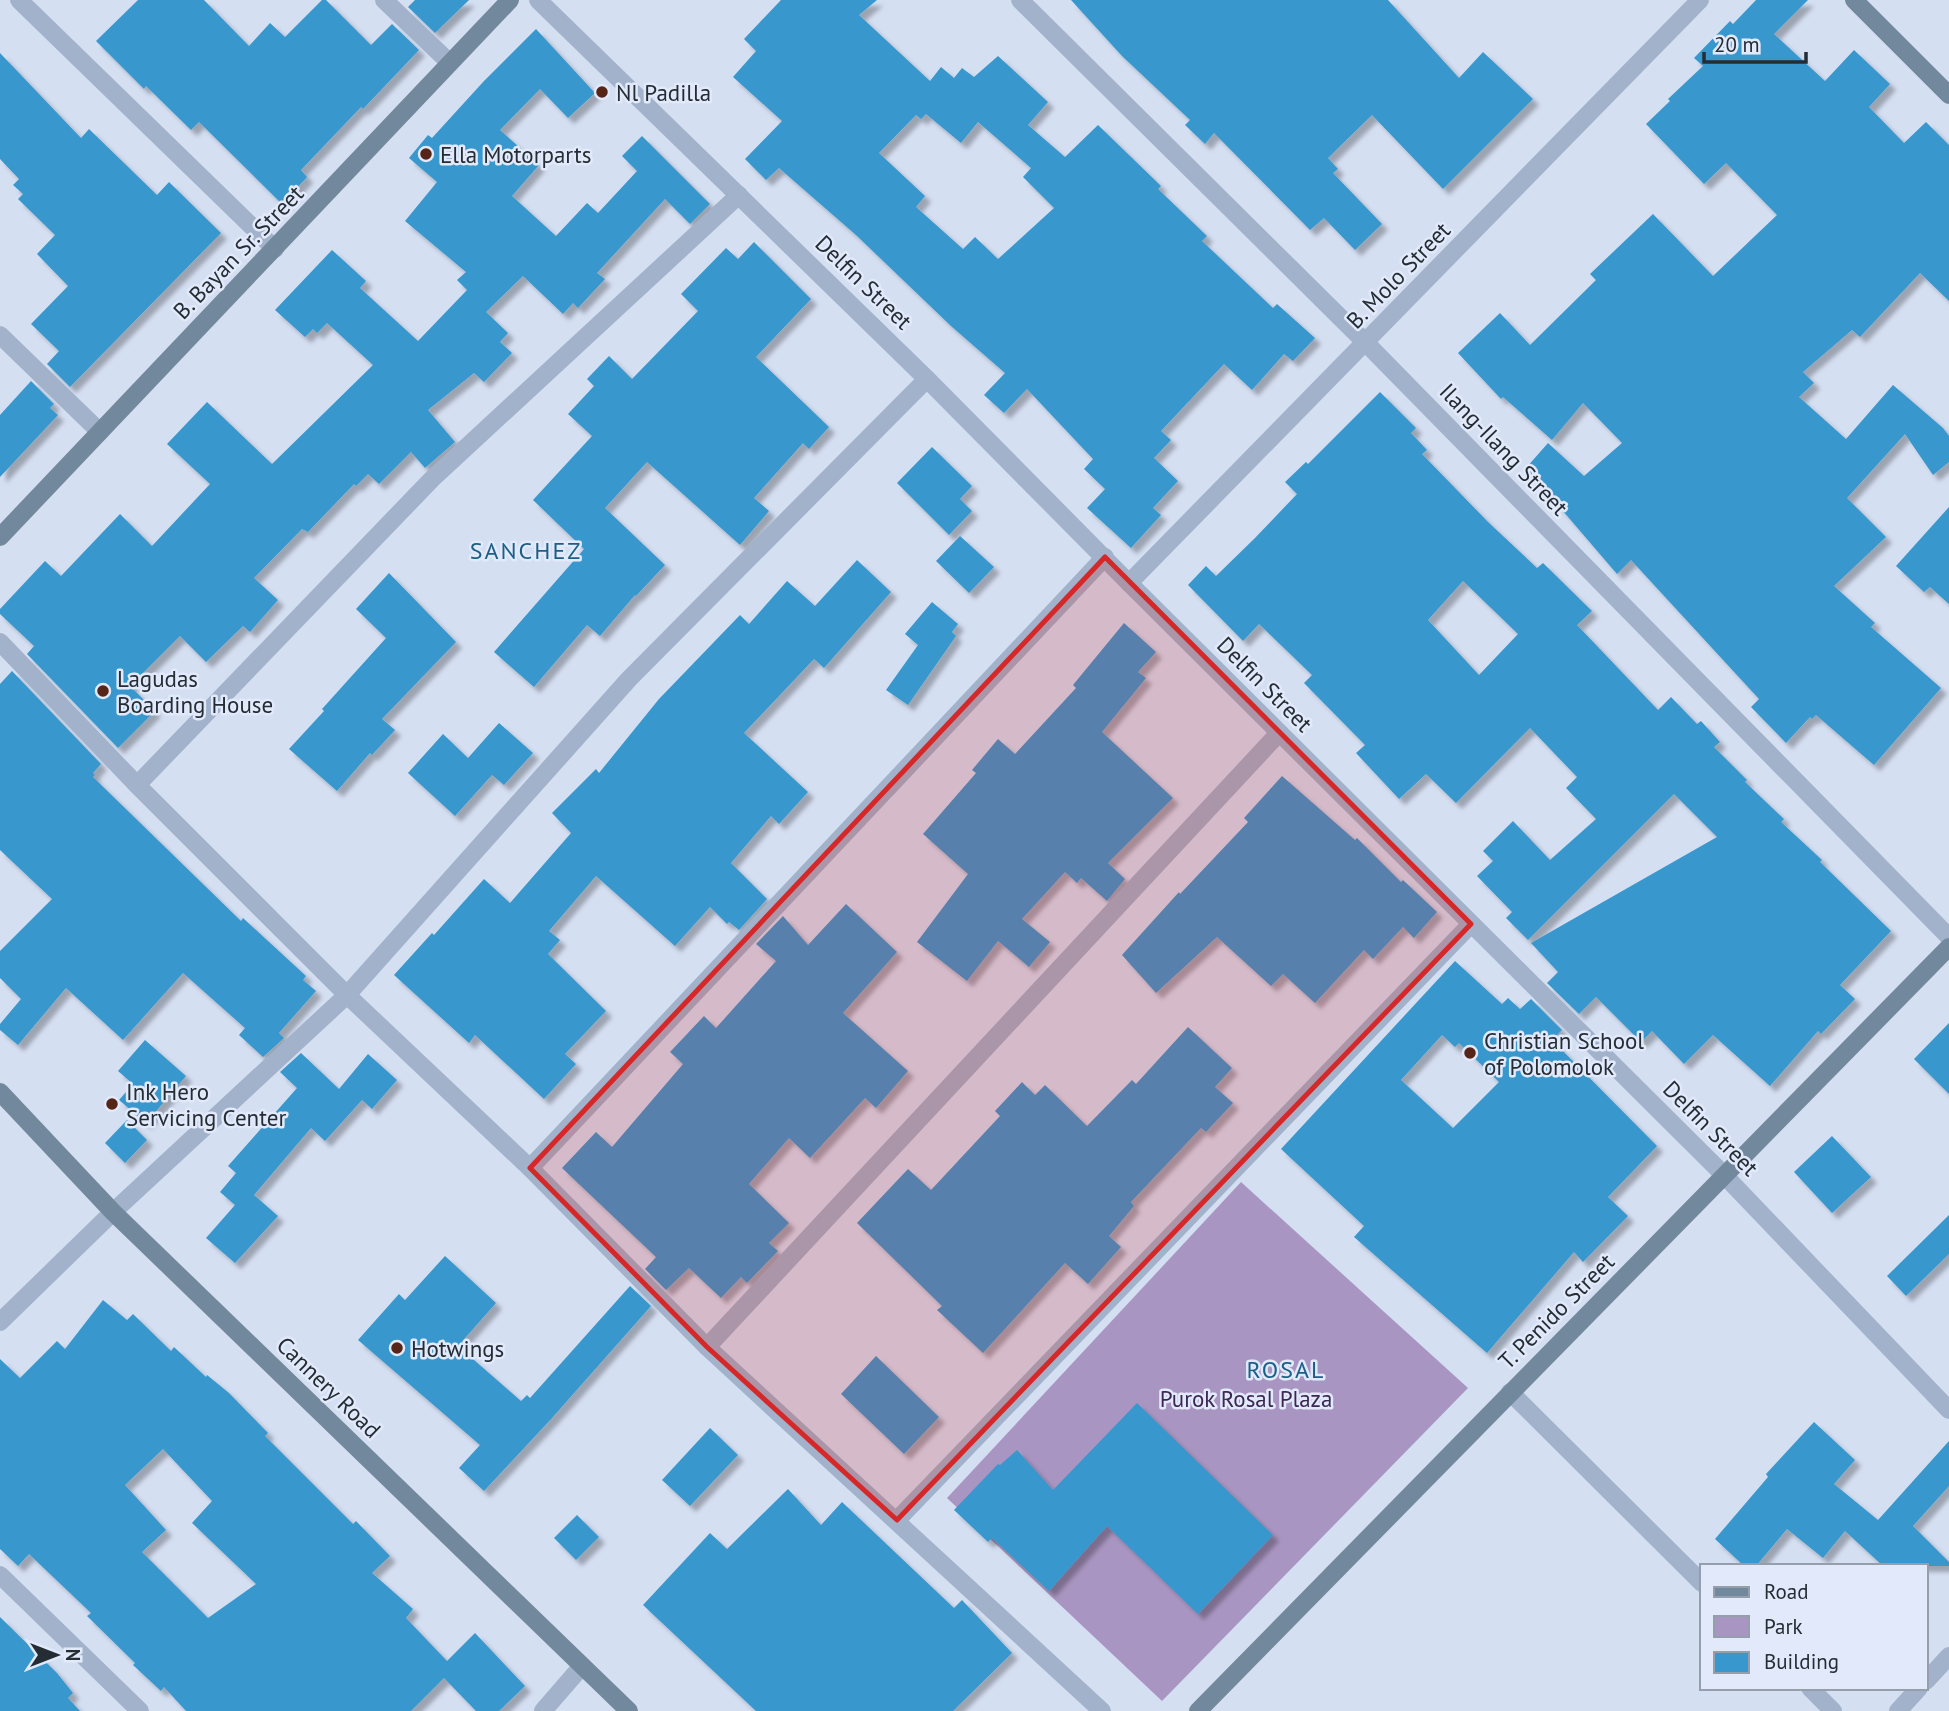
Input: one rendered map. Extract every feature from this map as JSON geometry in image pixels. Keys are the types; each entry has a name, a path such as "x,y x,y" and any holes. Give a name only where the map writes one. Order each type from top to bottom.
{"street":[{"path":"19,0 275,249"},
{"path":"384,0 450,63"},
{"name":"B. Bayan Sr. Street","path":"0,537 510,0"},
{"name":"Delfin Street","path":"538,0 927,379 1725,1176 1949,1410"},
{"name":"Ilang-Ilang Street","path":"1020,0 1366,343 1949,937"},
{"name":"B. Molo Street","path":"1129,583 1700,0"},
{"path":"1854,0 1949,95"},
{"path":"137,785 432,479 739,195"},
{"path":"0,335 100,432"},
{"path":"0,1322 113,1212 347,995 629,679 927,379"},
{"path":"530,1168 1105,557"},
{"path":"0,642 137,785 347,995 530,1168 707,1348 1102,1711"},
{"path":"707,1348 1279,733"},
{"path":"897,1520 1471,923"},
{"name":"T. Penido Street","path":"1198,1711 1949,947"},
{"name":"Cannery Road","path":"0,1092 113,1212 629,1711"},
{"path":"1510,1392 1700,1581"},
{"path":"0,1575 141,1711"},
{"path":"1928,1679 1949,1656"},
{"path":"543,1711 582,1666"},
{"path":"1812,1690 1833,1711"},
{"path":"1898,1711 1917,1690"}],"highlighted area":[{"path":"1105,557 1471,924 897,1520 707,1347 530,1168"}],"green space":[{"name":"Purok Rosal Plaza","path":"1241,1182 1468,1388 1162,1701 947,1498"}],"building":[{"path":"138,0 204,0 249,46 270,23 285,37 322,0 326,0 371,45 392,24 419,50 301,170 307,177 282,204 199,122 191,130 146,86 144,89 96,41"},
{"path":"415,0 469,0 435,33 408,7"},
{"path":"781,0 877,0 859,15 930,81 941,67 954,78 962,68 974,77 998,56 1048,102 1028,125 1065,157 1098,125 1161,186 1158,189 1207,236 1202,241 1273,308 1277,304 1315,338 1293,361 1284,354 1252,390 1224,364 1161,431 1171,440 1154,458 1178,481 1153,508 1161,515 1131,548 1087,508 1105,489 1084,469 1093,459 1027,389 1004,413 984,395 1005,373 951,326 856,235 779,168 766,180 745,159 782,121 733,77 756,51 744,39","holes":["926,114 961,143 978,122 1031,168 1023,177 1054,208 998,259 975,237 963,249 916,207 925,196 879,153 916,115 921,119"]},
{"path":"1071,0 1388,0 1459,78 1483,52 1533,99 1443,189 1372,115 1328,158 1338,169 1333,173 1382,224 1355,250 1324,218 1310,230 1214,133 1205,144 1185,125 1190,120 1122,56"},
{"path":"1756,0 1808,0 1774,34 1825,81 1854,50 1890,84 1869,107 1904,143 1926,122 1949,145 1949,301 1920,273 1860,337 1852,330 1803,372 1814,383 1799,397 1846,439 1893,385 1949,436 1949,462 1933,475 1905,434 1847,498 1886,537 1834,586 1875,623 1871,627 1941,688 1874,765 1816,715 1812,719 1810,717 1786,743 1751,707 1759,699 1631,560 1617,574 1526,468 1548,443 1584,476 1622,443 1583,403 1552,440 1503,397 1501,399 1458,353 1500,313 1530,345 1596,280 1590,274 1653,214 1713,276 1777,215 1726,163 1704,184 1646,124 1703,66 1694,58 1730,21 1733,24"},
{"path":"536,29 595,93 568,118 540,89 500,130 539,165 512,196 556,236 587,203 598,213 637,171 622,156 642,136 710,204 690,224 665,199 597,273 605,279 578,308 573,303 563,314 523,276 486,312 508,333 500,342 512,353 484,382 474,373 428,410 455,442 425,468 411,452 379,484 368,474 356,486 354,484 308,532 302,529 254,578 278,600 250,632 243,626 206,662 180,636 130,686 155,711 118,748 27,654 34,646 0,614 0,609 45,561 61,576 120,514 152,546 210,484 167,444 207,402 272,464 373,365 327,323 317,333 313,329 305,337 275,310 332,250 366,281 360,288 418,341 467,290 457,280 466,272 405,221 437,182 409,158 428,135 432,138"},
{"path":"0,53 81,138 89,129 157,195 169,182 221,233 70,387 47,364 59,351 31,324 68,286 37,254 55,235 18,199 23,194 13,185 19,179 0,159"},
{"path":"754,242 811,299 756,357 829,427 809,449 803,443 754,498 769,511 740,545 647,462 605,508 665,565 600,636 587,625 534,687 494,652 584,549 533,500 592,436 568,414 594,386 587,379 609,356 632,379 698,311 681,294 726,248 738,259"},
{"path":"31,381 54,404 50,408 58,415 0,477 0,415"},
{"path":"1380,392 1416,428 1411,433 1427,450 1422,454 1537,568 1543,563 1592,611 1577,625 1658,710 1671,697 1697,724 1701,721 1720,742 1714,747 1747,780 1745,782 1784,819 1781,822 1891,931 1840,985 1855,999 1821,1034 1818,1031 1770,1086 1713,1035 1684,1064 1652,1031 1641,1042 1596,997 1579,1014 1547,983 1558,972 1531,943 1717,837 1674,794 1528,940 1506,918 1512,912 1477,876 1493,861 1483,851 1513,821 1550,860 1596,819 1566,788 1577,777 1530,728 1456,803 1426,774 1399,799 1356,753 1365,745 1304,683 1312,675 1259,624 1243,641 1188,585 1206,566 1216,576 1255,538 1297,494 1285,482 1306,462 1308,464","holes":["1463,581 1518,634 1479,675 1428,620"]},
{"path":"932,447 972,486 960,499 972,511 949,535 897,483"},
{"path":"1949,507 1949,604 1930,587 1924,592 1896,566"},
{"path":"960,536 994,567 969,593 936,561"},
{"path":"857,560 891,592 824,668 814,659 744,733 808,792 779,824 771,816 731,863 767,899 739,930 729,922 727,924 710,907 675,946 596,876 549,931 560,940 548,954 606,1011 565,1054 576,1064 544,1099 475,1035 469,1043 394,975 484,879 510,903 571,833 552,813 596,769 599,773 659,699 740,615 749,624 787,581 815,606"},
{"path":"389,573 456,642 382,719 395,730 372,755 370,753 337,791 289,749 386,638 356,609"},
{"path":"932,602 958,624 952,632 956,636 908,705 886,690 918,645 905,634"},
{"path":"1124,623 1156,652 1138,672 1146,678 1102,732 1173,798 1108,863 1125,879 1107,901 1081,878 1077,883 1065,872 1022,919 1050,942 1029,967 998,941 967,981 917,942 968,874 923,834 976,773 972,770 998,739 1015,754 1076,688 1073,685"},
{"path":"12,671 101,764 93,777 241,921 243,918 306,976 303,980 316,991 279,1033 284,1038 263,1057 239,1035 245,1028 183,973 123,1040 66,988 18,1045 0,1030 0,1024 21,999 0,978 0,951 52,899 0,850 0,684"},
{"path":"499,723 533,753 504,785 492,775 455,816 408,773 443,734 468,758"},
{"path":"1282,776 1355,840 1357,838 1401,882 1403,880 1437,912 1414,938 1403,927 1373,959 1364,950 1315,1003 1283,974 1271,986 1217,937 1156,993 1122,955 1248,822 1244,818"},
{"path":"846,904 897,952 843,1013 908,1071 876,1108 865,1098 810,1158 789,1138 749,1184 789,1223 769,1243 778,1251 747,1283 741,1277 721,1298 689,1268 666,1290 645,1269 656,1257 562,1168 596,1132 612,1147 683,1064 670,1052 704,1016 716,1028 776,961 756,944 783,916 808,945"},
{"name":"Christian School of Polomolok","path":"1455,961 1502,1004 1508,998 1520,1009 1531,999 1562,1030 1552,1040 1657,1146 1608,1197 1628,1216 1583,1262 1574,1252 1487,1353 1354,1237 1364,1226 1281,1149","holes":["1442,1035 1455,1047 1459,1043 1499,1082 1453,1128 1401,1080"]},
{"path":"1949,1023 1949,1094 1914,1059"},
{"path":"1188,1027 1232,1068 1215,1087 1233,1103 1206,1132 1201,1128 1131,1202 1134,1206 1109,1236 1121,1247 1088,1284 1065,1263 983,1353 937,1310 942,1306 857,1223 908,1169 931,1190 1000,1116 995,1111 1022,1082 1035,1095 1045,1085 1087,1126 1132,1080 1136,1084"},
{"path":"145,1040 186,1076 146,1123 119,1100 133,1084 118,1071"},
{"path":"301,1053 339,1089 368,1054 397,1080 372,1109 362,1100 325,1141 311,1128 254,1195 278,1216 235,1263 206,1238 235,1205 220,1192 236,1173 228,1166 297,1088 280,1072"},
{"path":"127,1120 147,1140 125,1163 105,1143"},
{"path":"1832,1136 1871,1177 1832,1213 1794,1172"},
{"path":"1949,1215 1949,1254 1906,1296 1887,1276"},
{"path":"445,1256 496,1303 458,1346 521,1401 527,1395 530,1398 630,1286 651,1306 484,1491 459,1468 480,1445 358,1340 399,1294 405,1300"},
{"path":"103,1300 127,1320 133,1314 171,1351 174,1347 206,1377 207,1375 229,1393 268,1433 265,1436 353,1524 356,1521 390,1556 372,1573 413,1609 406,1618 447,1661 475,1633 525,1686 499,1711 476,1711 444,1678 411,1711 186,1711 164,1687 161,1691 133,1665 135,1663 87,1616 91,1613 29,1554 18,1566 0,1549 0,1359 20,1378 57,1341 65,1349","holes":["163,1449 212,1501 192,1523 256,1584 208,1618 142,1552 166,1530 125,1485"]},
{"path":"876,1356 939,1417 904,1454 841,1394"},
{"path":"1137,1403 1273,1535 1198,1614 1107,1526 1049,1591 992,1538 988,1542 954,1510 998,1464 1017,1450 1053,1490"},
{"path":"1814,1422 1855,1460 1834,1484 1878,1520 1949,1441 1949,1486 1913,1526 1949,1562 1949,1566 1881,1564 1845,1531 1823,1558 1787,1529 1758,1564 1742,1564 1715,1539 1768,1477 1766,1474"},
{"path":"710,1428 738,1455 690,1506 662,1480"},
{"path":"788,1489 821,1525 842,1502 954,1608 962,1600 1012,1653 953,1711 756,1711 643,1605 710,1533 727,1549"},
{"path":"577,1515 599,1537 576,1560 554,1538"},
{"path":"0,1617 57,1673 73,1693 68,1698 80,1711 0,1711"}],"place":[{"name":"Nl Padilla","path":"602,92"},
{"name":"Ella Motorparts","path":"426,154"},
{"name":"Lagudas Boarding House","path":"103,691"},
{"name":"Christian School of Polomolok","path":"1470,1053"},
{"name":"Ink Hero Servicing Center","path":"112,1104"},
{"name":"Hotwings","path":"397,1348"}],"district":[{"name":"SANCHEZ","path":"526,550"},
{"name":"ROSAL","path":"1286,1369"}]}
